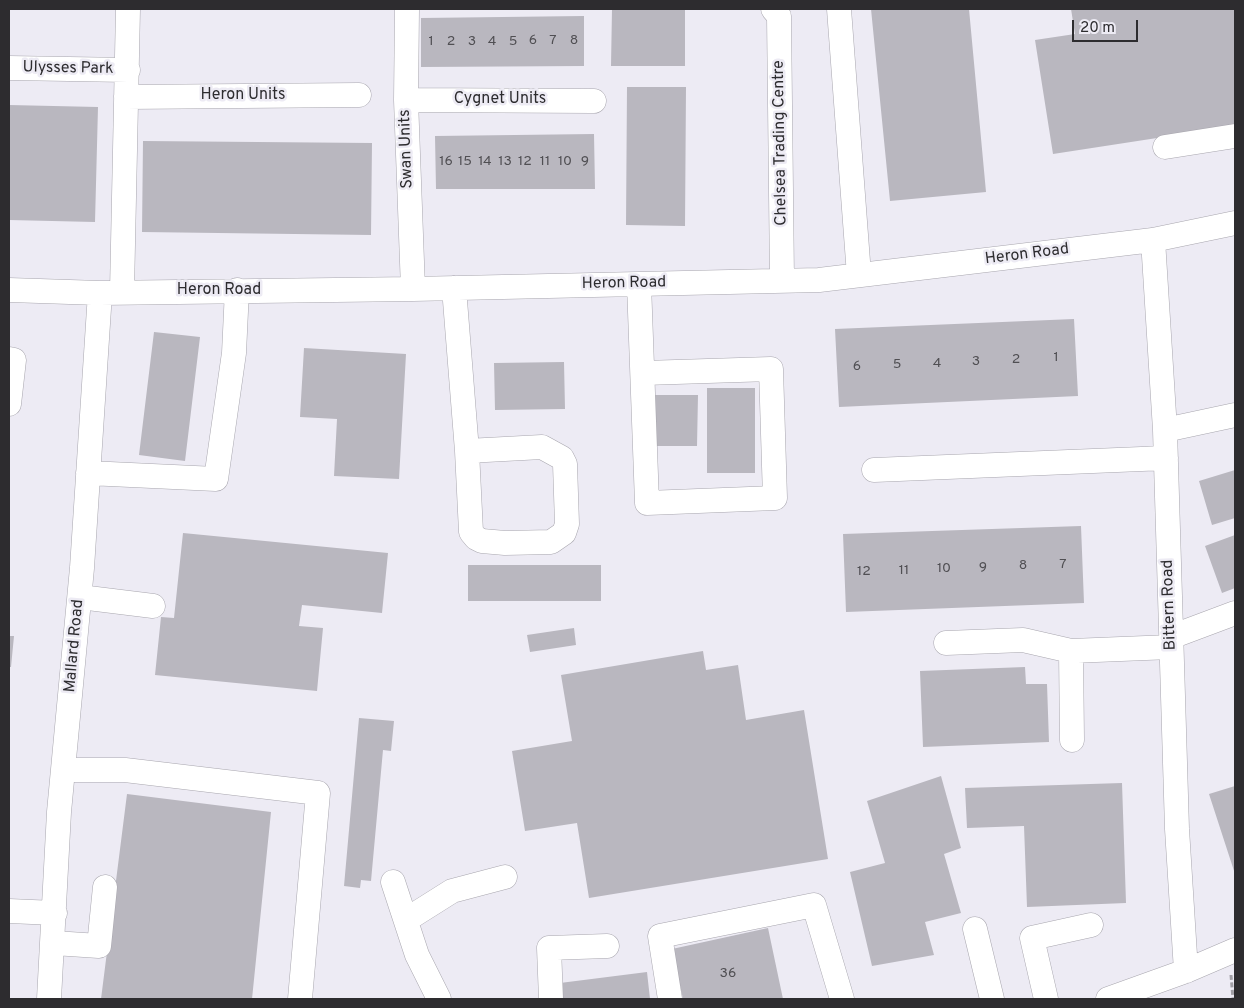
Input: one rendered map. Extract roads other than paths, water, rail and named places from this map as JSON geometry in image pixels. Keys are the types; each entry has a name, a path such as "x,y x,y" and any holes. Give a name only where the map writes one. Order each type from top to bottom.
{"street":[{"path":"111,292 128,70 128,9"},
{"name":"Swan Units","path":"406,9 406,100 413,289"},
{"name":"Chelsea Trading Centre","path":"773,9 779,16 782,280"},
{"path":"839,9 859,275"},
{"name":"Ulysses Park","path":"9,68 128,70"},
{"name":"Heron Units","path":"126,97 359,95"},
{"name":"Cygnet Units","path":"406,100 594,101"},
{"path":"1165,147 1235,136"},
{"name":"Heron Road","path":"9,290 111,292 413,289 819,280 1153,240 1235,223"},
{"name":"Bittern Road","path":"1153,240 1165,430 1177,829 1186,971"},
{"path":"639,284 644,373 647,503 775,498 771,369 644,373"},
{"path":"454,288 467,450 471,532 482,541 505,543 551,542 564,533 566,514 565,464 562,458 542,447 467,450"},
{"path":"88,472 216,480 234,353 237,290"},
{"name":"Mallard Road","path":"49,999 64,770 80,597 88,472 111,292"},
{"path":"9,359 14,360 9,404"},
{"path":"1165,430 1235,415"},
{"path":"874,470 1166,458"},
{"path":"80,597 153,606"},
{"path":"946,643 1023,640 1071,651 1171,642 1235,613"},
{"path":"1071,651 1072,740"},
{"path":"64,770 125,770 318,794 300,999"},
{"path":"406,920 452,892 505,877"},
{"path":"393,882 417,955 439,999"},
{"path":"54,943 99,946 105,887"},
{"path":"670,999 660,936 814,905 842,999"},
{"path":"9,912 55,913"},
{"path":"1046,999 1032,938 1091,925"},
{"path":"975,929 992,999"},
{"path":"552,999 549,948 607,946"},
{"path":"1108,999 1186,971 1235,950"}]}
